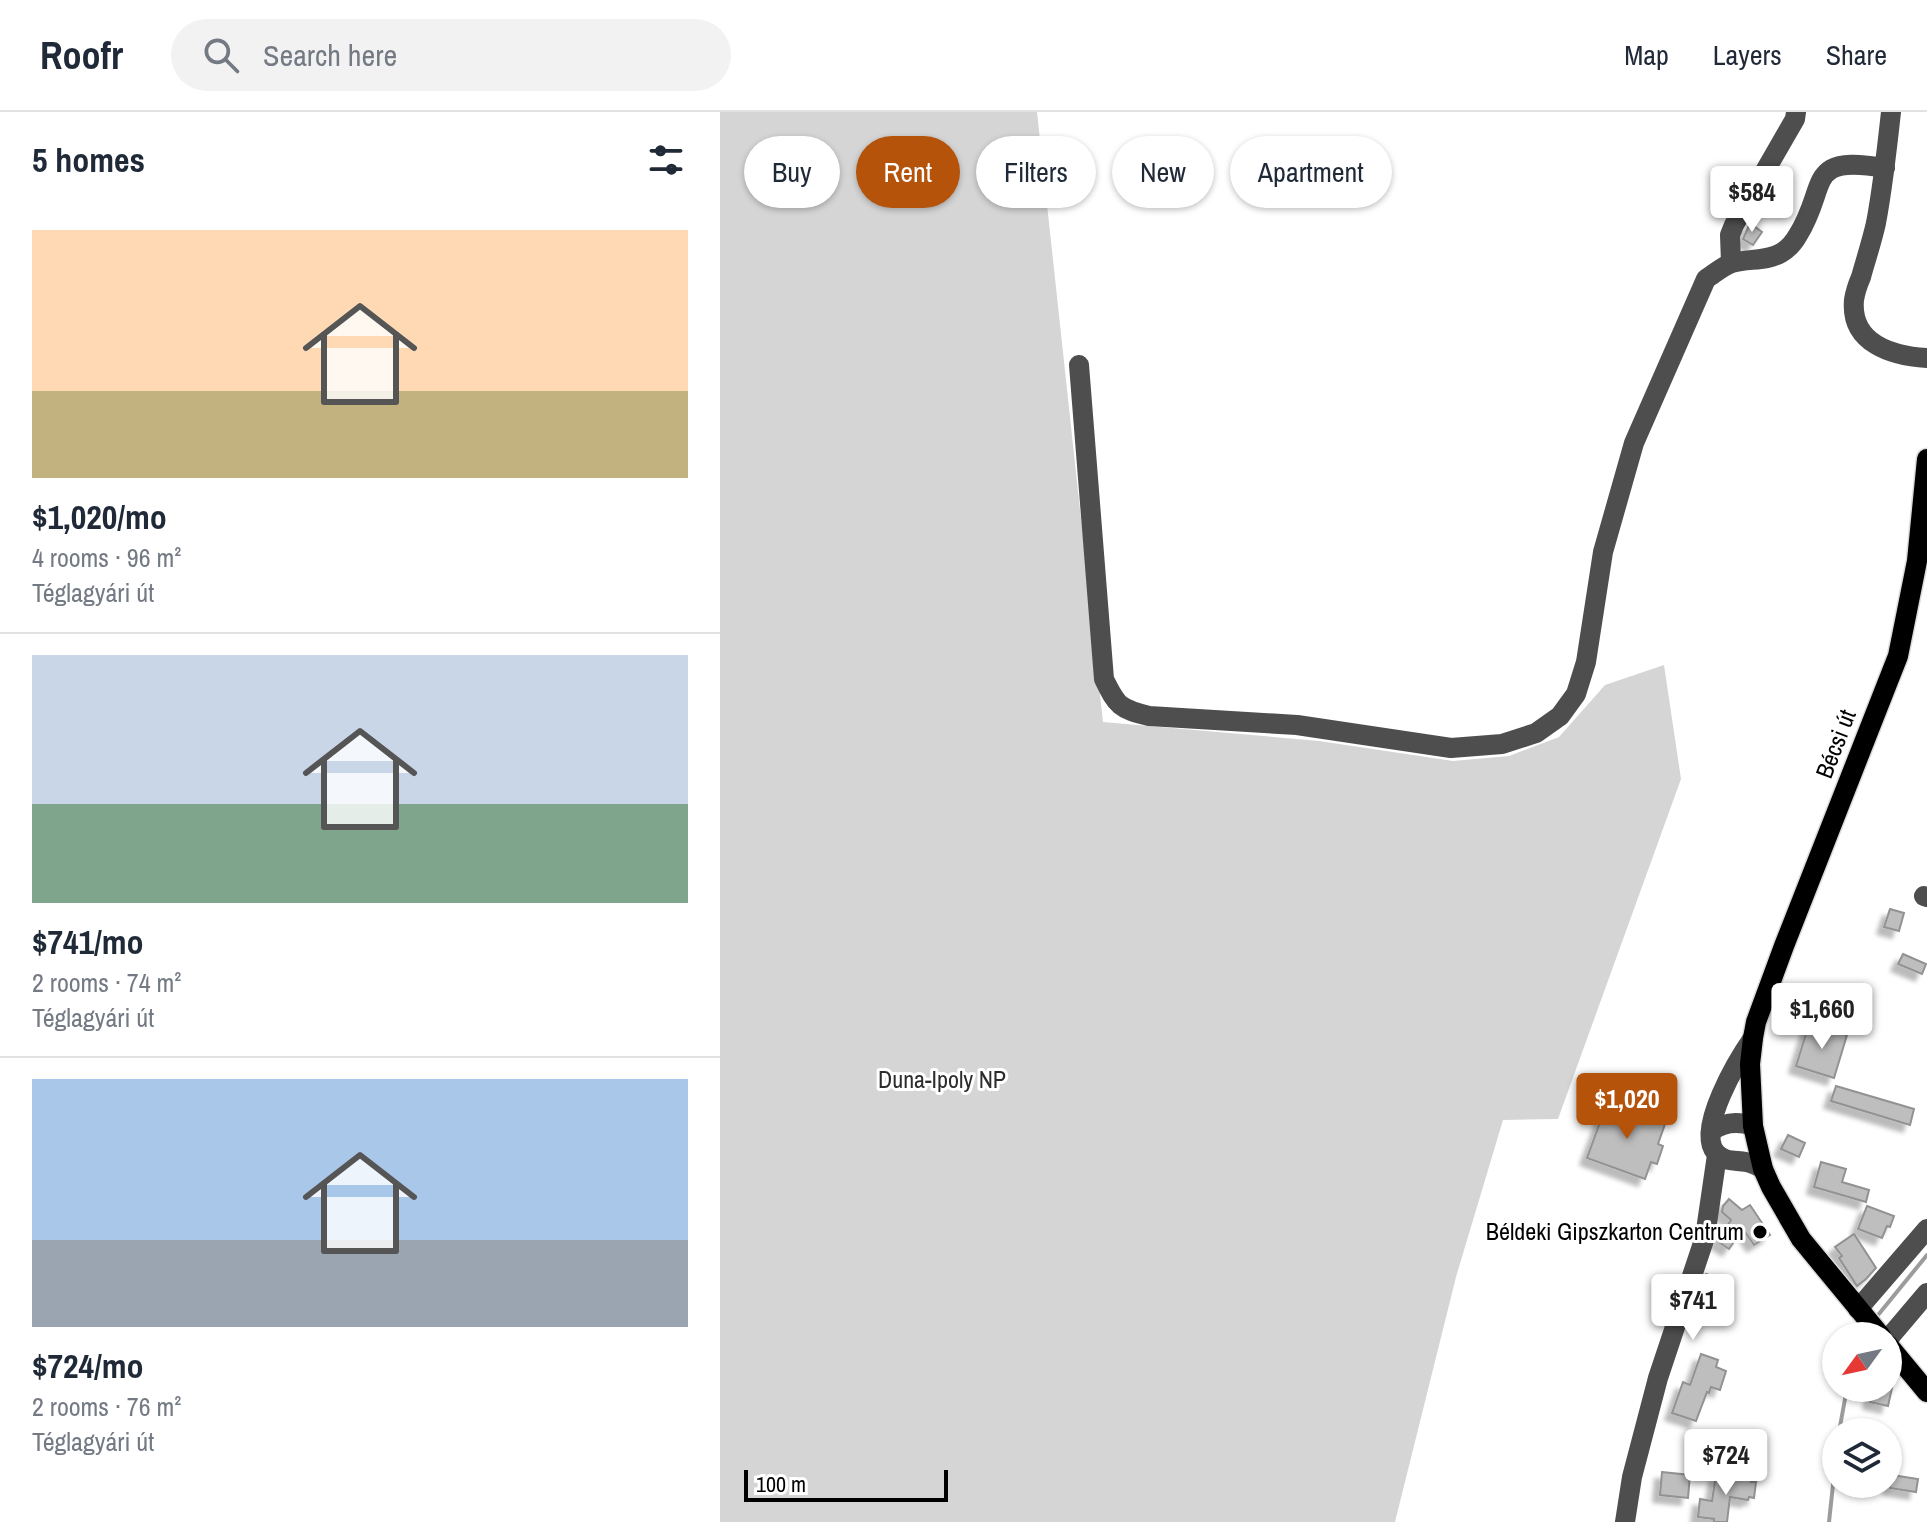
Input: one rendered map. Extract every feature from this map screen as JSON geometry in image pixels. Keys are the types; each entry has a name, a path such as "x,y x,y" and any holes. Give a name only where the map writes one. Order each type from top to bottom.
{"main road":[{"name":"Bécsi út","path":"1753,1126 1750,1084 1753,1038 1784,946 1898,656 1917,561 1927,459"},
{"path":"1753,1126 1757,1161 1776,1197 1801,1239 1869,1322"},
{"path":"1902,1360 1927,1392"}],"street":[{"path":"1731,263 1730,235 1734,225 1795,119 1796,112"},
{"path":"1891,112 1874,233 1854,300 1855,312 1863,333 1871,342 1896,354 1927,358"},
{"path":"1079,365 1104,679 1115,701 1129,711 1149,716 1297,725 1451,748 1502,744 1536,733 1560,716 1576,694 1586,662 1603,552 1634,443 1706,279 1731,263 1761,260 1781,253 1794,242 1822,177 1829,170 1859,163 1885,168"},
{"path":"1753,1038 1724,1086 1714,1113 1712,1147 1717,1155 1725,1159 1757,1161"},
{"path":"1712,1131 1720,1125 1732,1123 1753,1126"},
{"path":"1625,1522 1632,1477 1658,1378 1705,1237 1717,1155"},
{"path":"1858,1309 1927,1229"},
{"path":"1902,1324 1927,1293"}],"green space":[{"name":"Duna-Ipoly NP","path":"720,112 1037,112 1040,136 976,136 976,208 1047,208 1103,722 1319,741 1453,761 1509,756 1559,737 1605,685 1664,665 1681,779 1558,1119 1503,1120 1456,1277 1395,1522 720,1522"}],"building":[{"path":"1750,223 1762,232 1753,245 1743,239"},
{"path":"1890,909 1904,913 1899,931 1884,927"},
{"path":"1903,954 1926,964 1922,974 1898,964"},
{"path":"1809,1024 1847,1035 1834,1078 1796,1066"},
{"path":"1836,1086 1914,1109 1910,1125 1831,1101"},
{"path":"1607,1103 1665,1124 1658,1144 1663,1146 1657,1164 1651,1162 1645,1179 1587,1158"},
{"path":"1788,1135 1805,1143 1799,1157 1781,1149"},
{"path":"1821,1162 1846,1169 1842,1182 1869,1190 1866,1202 1814,1187"},
{"path":"1729,1199 1742,1210 1750,1205 1770,1235 1754,1245 1743,1229 1729,1249 1717,1241 1731,1220 1722,1212"},
{"path":"1867,1206 1894,1216 1882,1238 1858,1229"},
{"path":"1854,1234 1876,1268 1857,1286 1835,1247"},
{"path":"1706,1274 1732,1283 1727,1297 1702,1288"},
{"path":"1701,1354 1718,1360 1716,1367 1726,1371 1720,1390 1711,1387 1707,1392 1696,1421 1672,1413 1683,1382 1690,1385"},
{"path":"1696,1452 1710,1455 1710,1471 1694,1468"},
{"path":"1662,1472 1690,1475 1688,1498 1660,1495"},
{"path":"1716,1474 1756,1482 1754,1498 1730,1497 1727,1522 1698,1517 1700,1499 1712,1501"},
{"path":"1902,1477 1918,1479 1916,1492 1902,1490"}],"waterway":[{"path":"1874,1320 1927,1255"},
{"path":"1842,1418 1844,1402"},
{"path":"1829,1522 1832,1498"}],"place":[{"name":"Béldeki Gipszkarton Centrum","path":"1760,1232"}]}
